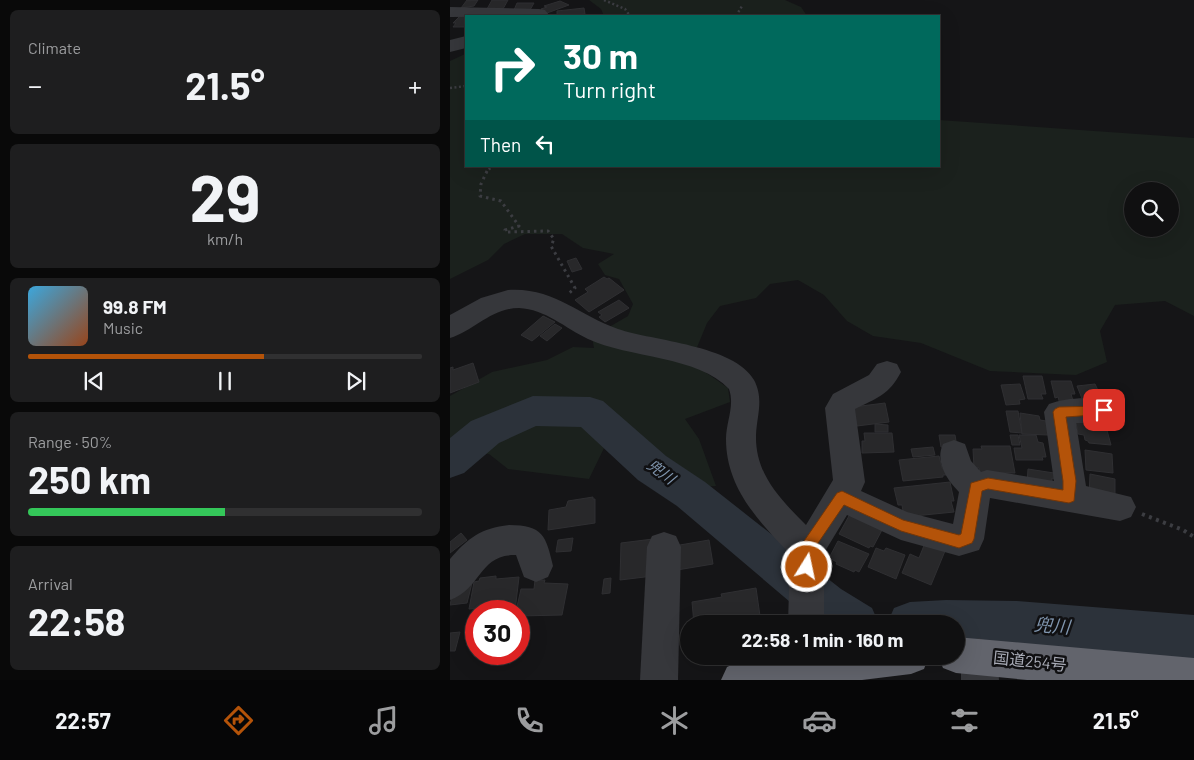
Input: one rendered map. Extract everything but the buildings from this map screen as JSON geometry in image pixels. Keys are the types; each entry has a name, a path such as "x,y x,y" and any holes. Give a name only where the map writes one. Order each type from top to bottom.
{"highway":[{"name":"国道254号","path":"972,664 1194,677"},
{"path":"780,672 837,665"}],"street":[{"path":"450,12 513,6 540,15"},
{"path":"450,46 465,42"},
{"path":"450,328 480,308 502,301 525,299 550,304 607,336 699,359 735,377 743,387 746,399 741,437 743,467 765,506 807,548"},
{"path":"806,615 807,548 842,497 849,482 840,408 843,402 879,384 887,372"},
{"path":"1069,497 1070,481 1059,412 1104,410"},
{"path":"954,453 955,462 961,475 976,487"},
{"path":"976,487 988,484 1120,507"},
{"path":"842,497 901,525 959,541 968,539 976,487"},
{"path":"450,584 478,551 489,543 505,539 526,540 532,549 536,566"},
{"path":"659,680 664,547"}],"path":[{"path":"604,0 625,10 629,15"},
{"path":"737,15 742,6"},
{"path":"450,88 465,86"},
{"path":"491,167 478,186 480,196 501,201 519,226 505,230 506,232 548,231 554,239 551,246 575,288 568,295 550,304"},
{"path":"1120,507 1183,530 1194,537"}],"shaded area":[{"path":"589,0 785,0 801,7 806,15 604,15 601,9"},
{"path":"465,54 465,167 940,167 940,120 1194,138 1194,316 1165,301 1115,305 1100,331 1107,362 1076,375 990,371 921,343 873,336 847,321 824,295 798,280 770,284 756,298 720,306 707,323 691,362 728,388 730,402 685,419 699,439 716,486 698,487 672,471 654,447 606,444 589,479 508,469 489,454 450,452 450,396 492,372 547,360 573,347 594,348 592,337 628,316 633,304 619,279 605,275 598,264 614,254 583,248 562,234 525,234 504,244 488,260 450,279 450,61"}],"waterway":[{"name":"兜川","path":"450,461 485,432 533,411 590,412 652,468 691,494 825,604 842,615"},
{"name":"兜川","path":"965,621 1052,625 1194,638"}],"route":[{"path":"807,567 807,548 816,538 842,497 901,525 959,541 968,539 976,487 988,484 1069,497 1070,481 1059,412 1104,410"}]}
